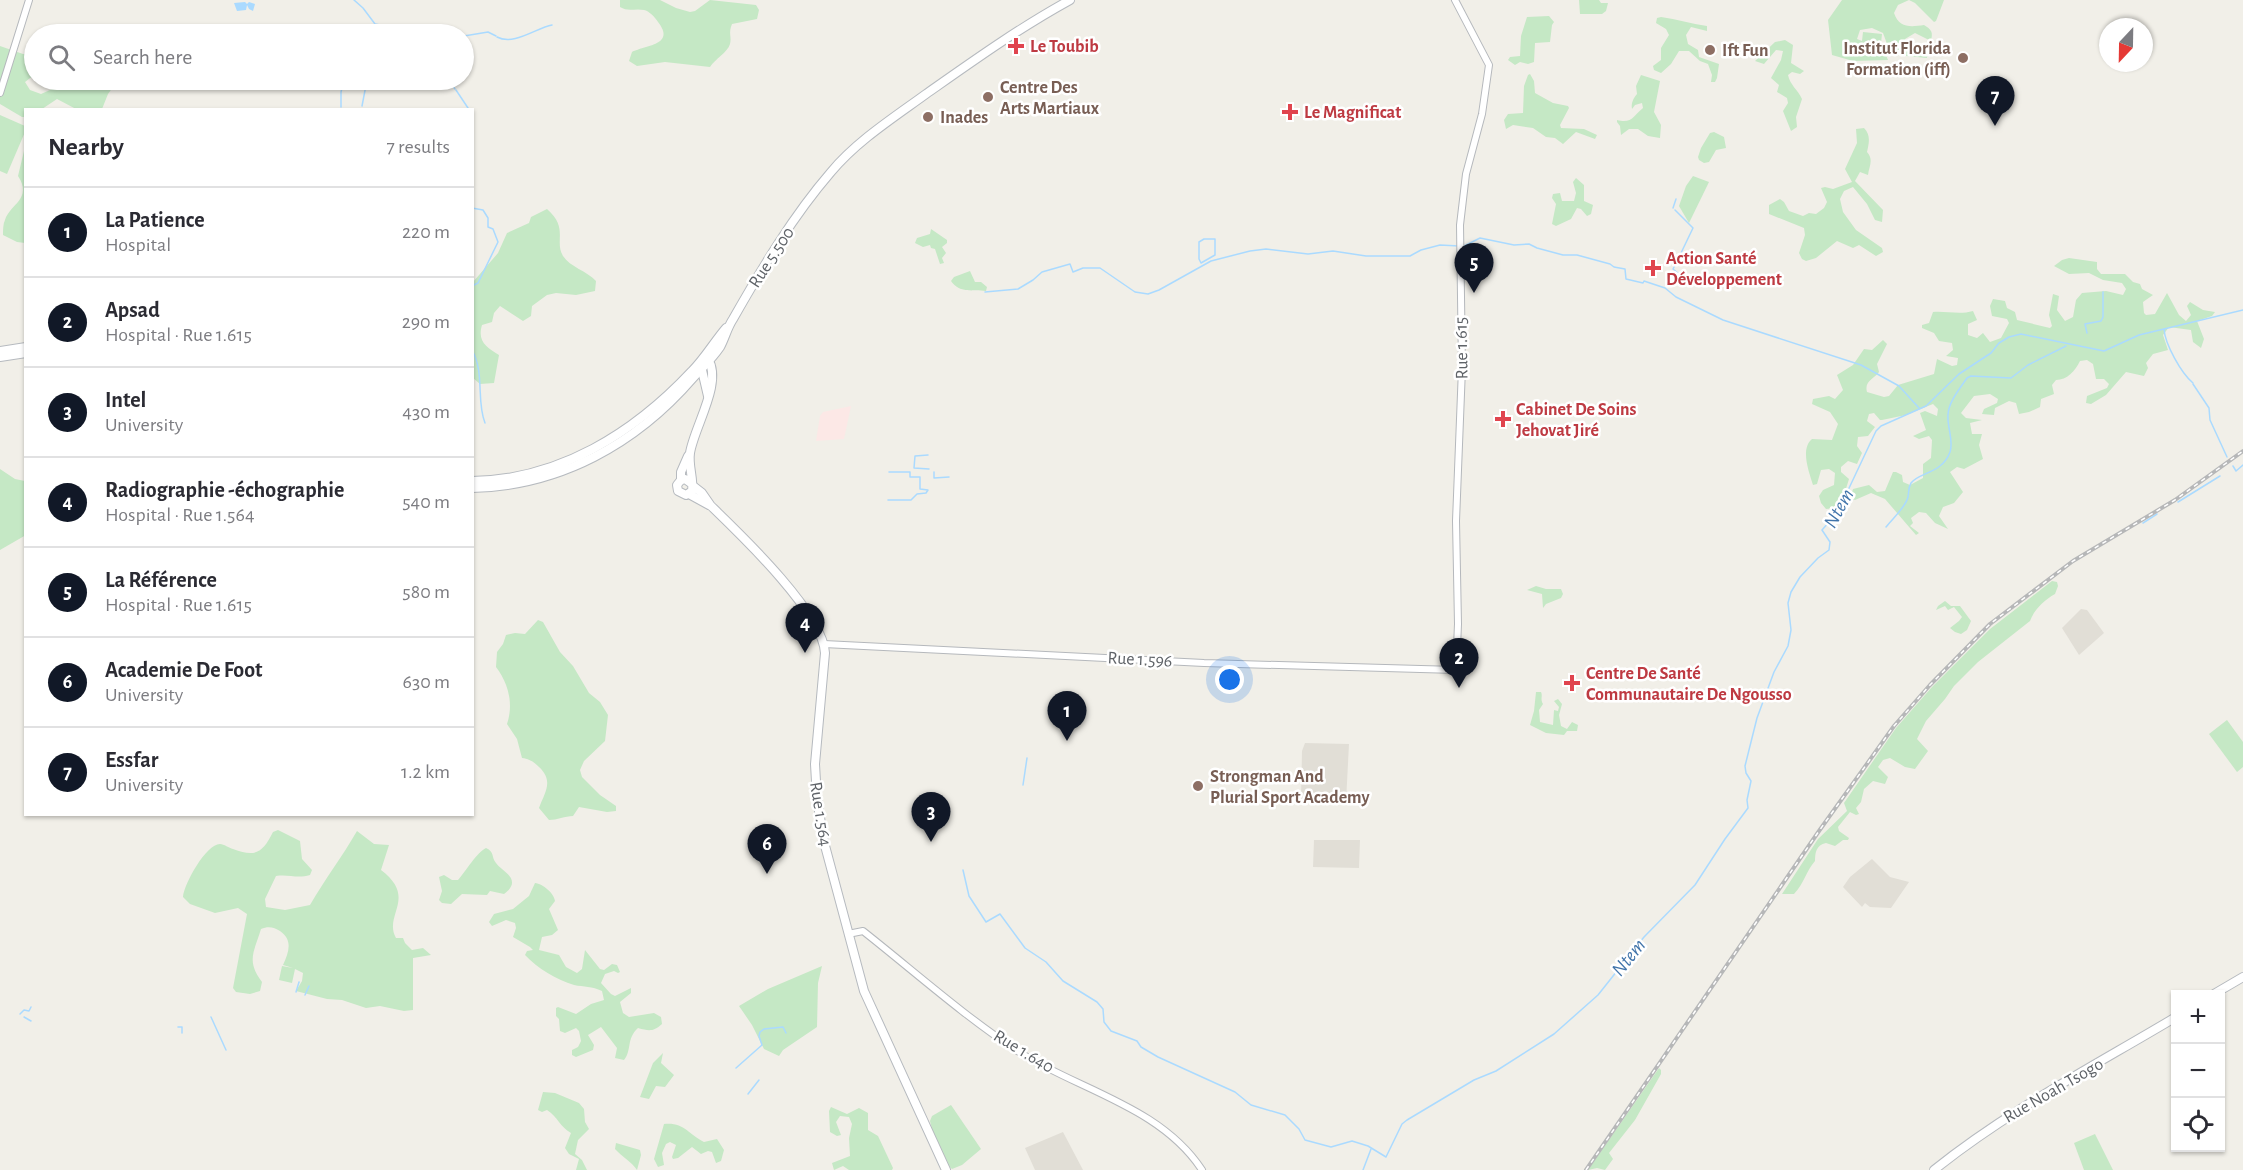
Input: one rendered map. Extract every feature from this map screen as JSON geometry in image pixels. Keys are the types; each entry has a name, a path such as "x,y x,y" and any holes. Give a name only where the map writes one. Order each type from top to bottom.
{"main road":[{"name":"Rue 5.500","path":"474,488 513,485 546,477 574,467 622,442 686,386 707,358 718,350 728,327 800,212 831,171 880,127 1012,34 1070,0"},
{"path":"713,374 707,358 728,327"},
{"path":"0,351 24,347"},
{"path":"691,488 683,495 678,491 677,485 681,480 681,472 708,396 718,350"},
{"path":"0,357 24,353"},
{"path":"701,366 708,396"},
{"path":"474,481 507,479 545,470 579,457 657,410 701,366"},
{"path":"686,386 693,384 704,386"},
{"path":"690,452 691,488"},
{"path":"681,480 685,479 691,488"},
{"name":"Rue 1.564","path":"691,488 711,506 798,600 815,623 824,644 824,674 816,744 817,799 824,842 864,991 946,1170"},
{"path":"2221,990 2243,977"},
{"name":"Rue Noah Tsogo","path":"1934,1170 1975,1137 2023,1106 2171,1019"}],"street":[{"path":"0,93 29,0"},
{"name":"Rue 1.615","path":"1455,0 1489,65 1482,114 1468,165 1460,225 1462,368 1456,521 1458,624 1456,670"},
{"name":"Rue 1.596","path":"824,644 1204,663 1456,670"},
{"name":"Rue 1.640","path":"848,934 863,931 971,1017 1021,1053 1148,1119 1183,1146 1202,1170"}],"shaded area":[{"path":"851,406 844,439 816,441 820,416 823,412"},
{"path":"2081,609 2087,610 2104,633 2079,655 2062,628"},
{"path":"1305,743 1349,744 1346,802 1301,800 1302,751"},
{"path":"1314,840 1360,840 1359,868 1313,867"},
{"path":"1872,859 1890,877 1909,882 1891,908 1870,907 1865,903 1862,907 1843,887 1850,877"},
{"path":"1063,1132 1083,1170 1035,1170 1025,1148"}],"green space":[{"path":"620,0 660,0 690,12 710,0 756,5 759,10 757,19 732,24 729,47 710,67 665,62 637,66 629,61 632,52 657,43 664,35 663,30 650,13 620,7"},
{"path":"1579,0 1599,0 1601,3 1608,3 1606,11 1602,14 1580,14"},
{"path":"1842,0 1909,0 1898,5 1894,13 1902,24 1924,25 1930,30 1931,41 1915,33 1905,39 1908,46 1924,48 1927,58 1897,55 1890,52 1883,33 1872,28 1860,30 1857,39 1862,41 1863,32 1882,34 1881,43 1866,42 1883,48 1888,60 1853,61 1832,55 1828,20"},
{"path":"1909,0 1944,0 1934,22"},
{"path":"1549,16 1554,22 1550,42 1535,43 1534,62 1528,64 1520,62 1515,65 1508,60 1510,57 1520,56 1521,36 1527,17"},
{"path":"1657,18 1707,26 1707,31 1691,27 1686,35 1688,44 1698,50 1699,57 1719,64 1715,82 1711,82 1712,75 1708,64 1700,61 1689,51 1679,51 1671,64 1661,73 1654,70 1653,66 1661,60 1661,48 1669,35 1666,29 1656,23"},
{"path":"1785,40 1793,45 1791,63 1804,71 1800,74 1792,72 1788,75 1802,99 1796,117 1797,127 1791,131 1783,111 1788,103 1787,98 1777,92 1779,85 1771,78 1781,60 1783,51 1776,50 1764,64 1755,61 1775,42"},
{"path":"0,46 24,54 24,90 41,94 50,90 111,90 102,108 74,108 57,99 44,108 24,108 24,117 22,117 0,104"},
{"path":"1530,74 1534,81 1535,93 1553,103 1568,106 1560,125 1561,128 1584,129 1597,135 1595,139 1576,132 1563,144 1555,138 1546,137 1533,128 1513,125 1506,129 1504,120 1508,114 1523,113 1524,86"},
{"path":"1641,75 1660,81 1654,112 1661,125 1660,138 1648,136 1638,129 1629,129 1621,135 1617,122 1617,120 1629,120 1643,108 1642,103 1635,105 1632,109 1637,94 1636,86"},
{"path":"0,115 24,126 24,134 7,174 0,171"},
{"path":"1864,128 1869,136 1867,152 1871,163 1868,175 1860,172 1855,181 1883,210 1882,222 1875,220 1867,204 1853,187 1844,191 1840,199 1843,212 1856,230 1882,248 1883,252 1876,256 1859,245 1853,248 1837,241 1816,258 1806,261 1799,253 1805,235 1804,228 1769,214 1769,205 1780,199 1789,211 1803,216 1809,213 1816,214 1824,208 1827,202 1821,188 1833,189 1852,182 1845,169 1857,143 1856,129"},
{"path":"1714,132 1724,137 1726,148 1716,150 1709,162 1704,163 1698,157 1710,133"},
{"path":"24,151 24,243 3,235 4,223 8,214 22,196 22,184 18,176"},
{"path":"1693,176 1709,182 1689,223 1679,206 1686,186"},
{"path":"1576,178 1584,185 1584,201 1593,205 1591,214 1587,216 1577,208 1571,219 1556,226 1552,224 1556,204 1552,198 1553,194 1560,193 1562,201 1574,201 1576,193 1573,182"},
{"path":"547,209 554,216 558,222 563,256 596,281 595,291 576,295 556,293 547,295 532,306 531,316 523,321 500,306 494,313 492,322 482,325 481,331 484,343 499,355 494,383 480,384 474,379 474,281 498,253 507,233 529,223 531,217"},
{"path":"931,229 947,240 942,247 946,253 942,258 944,263 940,264 935,249 930,245 923,247 915,243 917,238 930,234"},
{"path":"2069,258 2097,262 2097,269 2101,274 2125,274 2133,282 2140,284 2142,289 2153,295 2143,302 2146,315 2155,314 2167,293 2179,315 2186,321 2191,315 2187,306 2190,302 2203,310 2215,312 2212,316 2197,321 2204,339 2201,348 2193,342 2191,330 2169,327 2163,335 2168,350 2153,354 2146,363 2148,368 2144,376 2126,372 2106,395 2091,404 2086,403 2087,396 2107,388 2109,384 2104,379 2096,379 2093,364 2087,360 2080,361 2067,377 2056,380 2052,385 2054,394 2041,399 2040,407 2029,412 2019,414 2016,403 2009,401 1995,408 1994,415 1982,414 1984,409 1997,403 1998,399 1990,394 1974,396 1961,413 1966,418 1982,420 1970,423 1972,434 1982,434 1979,445 1983,459 1964,469 1957,467 1950,472 1963,492 1954,503 1943,507 1939,516 1948,529 1935,523 1926,513 1919,512 1911,518 1913,523 1910,526 1919,533 1916,535 1885,499 1871,493 1855,500 1850,498 1853,489 1869,485 1877,492 1885,491 1893,472 1902,475 1903,482 1910,485 1923,478 1923,464 1931,458 1932,440 1929,436 1919,439 1913,436 1926,430 1920,413 1925,411 1937,416 1938,409 1933,404 1906,415 1882,420 1874,413 1869,414 1867,421 1875,427 1868,436 1858,437 1857,446 1862,453 1857,464 1848,461 1841,467 1841,472 1849,479 1844,494 1839,503 1826,509 1819,496 1823,490 1834,485 1835,473 1829,469 1821,470 1817,484 1813,485 1806,455 1808,443 1812,439 1832,440 1838,424 1830,412 1812,404 1813,399 1829,396 1835,399 1843,390 1837,375 1853,365 1864,349 1872,350 1883,340 1887,344 1877,364 1879,372 1868,383 1867,392 1884,397 1889,396 1898,385 1934,374 1937,359 1952,366 1957,365 1958,358 1946,356 1953,350 1952,343 1939,341 1934,333 1922,328 1922,325 1929,323 1933,312 1973,311 1977,320 1968,324 1968,335 1977,338 1983,333 1990,342 2001,338 2009,323 2007,319 1992,316 1990,306 1993,299 2005,301 2007,308 2015,312 2017,320 2050,328 2052,326 2049,315 2053,294 2059,296 2057,310 2065,321 2073,317 2076,300 2082,293 2106,291 2123,295 2126,289 2122,283 2103,280 2089,273 2069,274 2054,266"},
{"path":"970,271 975,282 981,282 987,287 986,291 958,288 951,281 954,277"},
{"path":"0,469 15,479 24,481 24,536 0,550"},
{"path":"2052,581 2057,582 2058,586 2055,594 2040,606 2030,621 1978,662 1954,686 1926,721 1917,739 1928,751 1915,769 1905,767 1890,758 1883,760 1878,767 1888,777 1885,784 1873,781 1864,789 1861,802 1856,808 1859,814 1850,812 1838,827 1839,831 1849,838 1848,840 1843,840 1835,846 1826,843 1818,847 1815,861 1794,894 1782,894 1818,839 1847,811 1844,803 1896,728 1932,687 1990,629"},
{"path":"1536,586 1561,589 1563,594 1561,598 1546,604 1543,608 1542,594 1527,590"},
{"path":"1945,601 1951,606 1960,606 1971,621 1967,630 1961,634 1950,628 1962,617 1954,607 1948,610 1945,606 1936,610"},
{"path":"538,620 543,622 560,652 573,666 589,693 600,702 608,715 605,741 584,761 580,770 582,777 600,795 616,806 616,811 607,812 579,807 573,816 549,820 539,808 546,792 546,777 535,763 522,758 517,739 507,724 510,708 509,694 496,667 497,652 506,635 525,634"},
{"path":"1536,692 1541,692 1542,695 1543,704 1539,710 1540,722 1553,725 1554,710 1558,711 1559,707 1554,701 1558,699 1562,704 1559,715 1561,726 1567,729 1572,722 1578,725 1577,731 1567,731 1564,735 1546,733 1530,725"},
{"path":"2227,720 2243,742 2243,767 2237,772 2209,734"},
{"path":"278,830 300,841 302,859 312,870 310,875 305,876 276,876 265,899 266,907 285,910 310,905 357,831 374,844 389,845 381,870 392,880 399,898 393,922 396,938 403,938 412,950 423,948 431,955 413,958 413,1010 404,1011 380,1006 366,1008 342,1000 327,999 296,991 302,981 303,973 295,969 292,983 279,980 282,966 293,968 283,965 288,951 287,938 280,931 271,927 261,929 254,950 254,968 262,982 260,991 250,994 236,992 233,988 247,914 238,908 215,913 190,904 183,897 184,891 202,857 214,846 222,844 241,852 253,853 262,849 273,832"},
{"path":"486,848 491,851 496,863 512,880 510,889 504,894 490,891 487,895 462,894 451,904 442,903 439,900 442,891 439,877 444,875 452,880 458,880"},
{"path":"535,883 548,889 553,895 555,901 549,909 558,930 552,935 542,937 539,950 559,955 566,967 577,973 582,969 585,950 600,969 604,970 612,964 617,965 620,972 605,974 601,983 615,996 631,988 631,993 620,1002 623,1013 629,1017 654,1013 661,1017 662,1024 653,1030 638,1028 634,1032 624,1060 615,1058 617,1048 601,1027 588,1035 594,1045 593,1050 576,1057 572,1055 572,1050 578,1047 581,1041 579,1031 576,1028 565,1033 560,1031 556,1008 576,1014 591,1004 604,1000 602,991 574,985 548,973 525,955 527,951 533,950 513,937 515,923 506,920 492,926 489,922 494,914 513,909 529,896"},
{"path":"822,966 818,983 817,1027 783,1050 779,1056 764,1049 739,1006 768,989"},
{"path":"663,1053 661,1063 674,1075 665,1087 656,1086 649,1099 640,1097 653,1063"},
{"path":"1659,1068 1661,1074 1635,1120 1609,1153 1613,1159 1605,1170 1597,1168 1588,1170"},
{"path":"543,1092 555,1093 579,1103 584,1109 585,1122 589,1129 578,1140 575,1154 582,1160 587,1170 576,1170 579,1159 569,1154 565,1148 571,1133 547,1110 542,1112 538,1110"},
{"path":"951,1105 981,1149 962,1165 952,1169 941,1154 930,1121 932,1116"},
{"path":"831,1107 847,1114 859,1108 868,1113 868,1130 878,1136 892,1170 849,1170 843,1166 834,1170 832,1163 850,1156 849,1138 852,1124 849,1117 840,1116 836,1122 841,1135 837,1136 830,1132 829,1111"},
{"path":"664,1124 681,1127 704,1142 717,1139 724,1150 721,1161 716,1163 712,1152 701,1154 692,1147 678,1158 673,1159 676,1145 670,1142 666,1144 662,1153 664,1165 658,1167 654,1159"},
{"path":"2095,1134 2113,1170 2084,1170 2074,1143"},
{"path":"616,1143 640,1150 637,1170 615,1149"}],"water":[{"path":"234,3 255,4 253,11 247,5 246,10 237,11"}],"waterway":[{"path":"354,0 375,24"},
{"path":"497,37 518,38 552,25"},
{"path":"474,34 488,32 496,36"},
{"path":"341,107 342,90"},
{"path":"362,106 365,90"},
{"path":"456,90 468,108"},
{"path":"1673,208 1676,199"},
{"path":"474,208 483,210 488,218 488,227 493,229 498,242 478,283 474,285"},
{"path":"1675,210 1693,228 1681,253"},
{"path":"1464,246 1480,238 1514,245 1529,244 1563,255 1577,255 1625,269 1626,279 1643,283 1644,281 1665,288 1676,297 1723,320 1861,365 1899,386 1919,408"},
{"path":"1204,239 1215,239 1215,255 1201,263 1199,242 1204,239"},
{"path":"985,292 1018,289 1042,272 1070,264 1073,272 1083,268 1100,268 1135,292 1148,294 1211,261 1250,251 1266,249 1308,254 1333,251 1366,256 1410,256 1421,250 1440,245 1459,246"},
{"path":"1679,274 1673,269 1681,254"},
{"path":"2087,333 2085,324 2101,321 2103,317 2103,292"},
{"name":"Ntem","path":"963,870 969,896 986,922 1000,914 1025,948 1046,962 1063,981 1097,1002 1103,1009 1104,1022 1111,1031 1137,1041 1141,1047 1158,1057 1235,1092 1251,1105 1285,1115 1299,1129 1305,1140 1331,1147 1352,1141 1368,1146 1386,1157 1402,1124 1407,1120 1474,1080 1496,1071 1554,1034 1598,995 1644,937 1695,885 1748,808 1747,800 1751,781 1745,766 1757,718 1774,672 1788,646 1791,630 1788,603 1791,592 1800,577 1829,550 1830,542 1822,530 1837,513 1876,431 1881,426 1926,406 1959,374 1991,353 1999,343 2009,337 2021,334 2104,351 2139,335 2243,310"},
{"path":"2164,329 2174,358 2193,383"},
{"path":"1886,527 1905,505 1911,483 1942,465 1950,452 1949,410 1967,378 1971,376 2011,378 2028,365 2066,346"},
{"path":"474,354 478,368 482,414 485,423"},
{"path":"2193,384 2209,408 2210,420 2227,457"},
{"path":"928,455 915,456 914,468 929,469"},
{"path":"2233,466 2236,471 2243,465"},
{"path":"888,500 911,500 917,494 926,493 928,490 920,489 920,477 910,477 910,472 889,472"},
{"path":"934,472 934,478 949,477"},
{"path":"2178,502 2220,476"},
{"path":"2143,523 2157,514"},
{"path":"1023,785 1027,758"},
{"path":"296,992 299,982"},
{"path":"305,995 309,986"},
{"path":"20,1014 24,1010 29,1011 31,1007"},
{"path":"24,1017 31,1021"},
{"path":"211,1017 226,1050"},
{"path":"178,1027 182,1027 182,1033"},
{"path":"736,1068 762,1045 759,1036 764,1029 783,1027 786,1033"},
{"path":"748,1094 759,1080"},
{"path":"1363,1170 1371,1149"}],"railway":[{"path":"1586,1170 1819,831 1894,726 1930,685 1990,624 2073,561 2175,500 2243,451"}],"place":[{"name":"Le Toubib","path":"1016,46"},
{"name":"Ift Fun","path":"1710,50"},
{"name":"Institut Florida Formation (iff)","path":"1963,58"},
{"name":"Centre Des Arts Martiaux","path":"988,97"},
{"name":"Le Magnificat","path":"1290,112"},
{"name":"Inades","path":"928,117"},
{"name":"Essfar","path":"1995,126"},
{"name":"Action Santé Développement","path":"1653,268"},
{"name":"La Référence","path":"1474,293"},
{"name":"Cabinet De Soins Jehovat Jiré","path":"1503,419"},
{"name":"Radiographie -échographie","path":"805,653"},
{"name":"Centre De Santé Communautaire De Ngousso","path":"1572,683"},
{"name":"Apsad","path":"1459,688"},
{"name":"La Patience","path":"1067,741"},
{"name":"Strongman And Plurial Sport Academy","path":"1198,786"},
{"name":"Intel","path":"931,842"},
{"name":"Academie De Foot","path":"767,874"}]}
